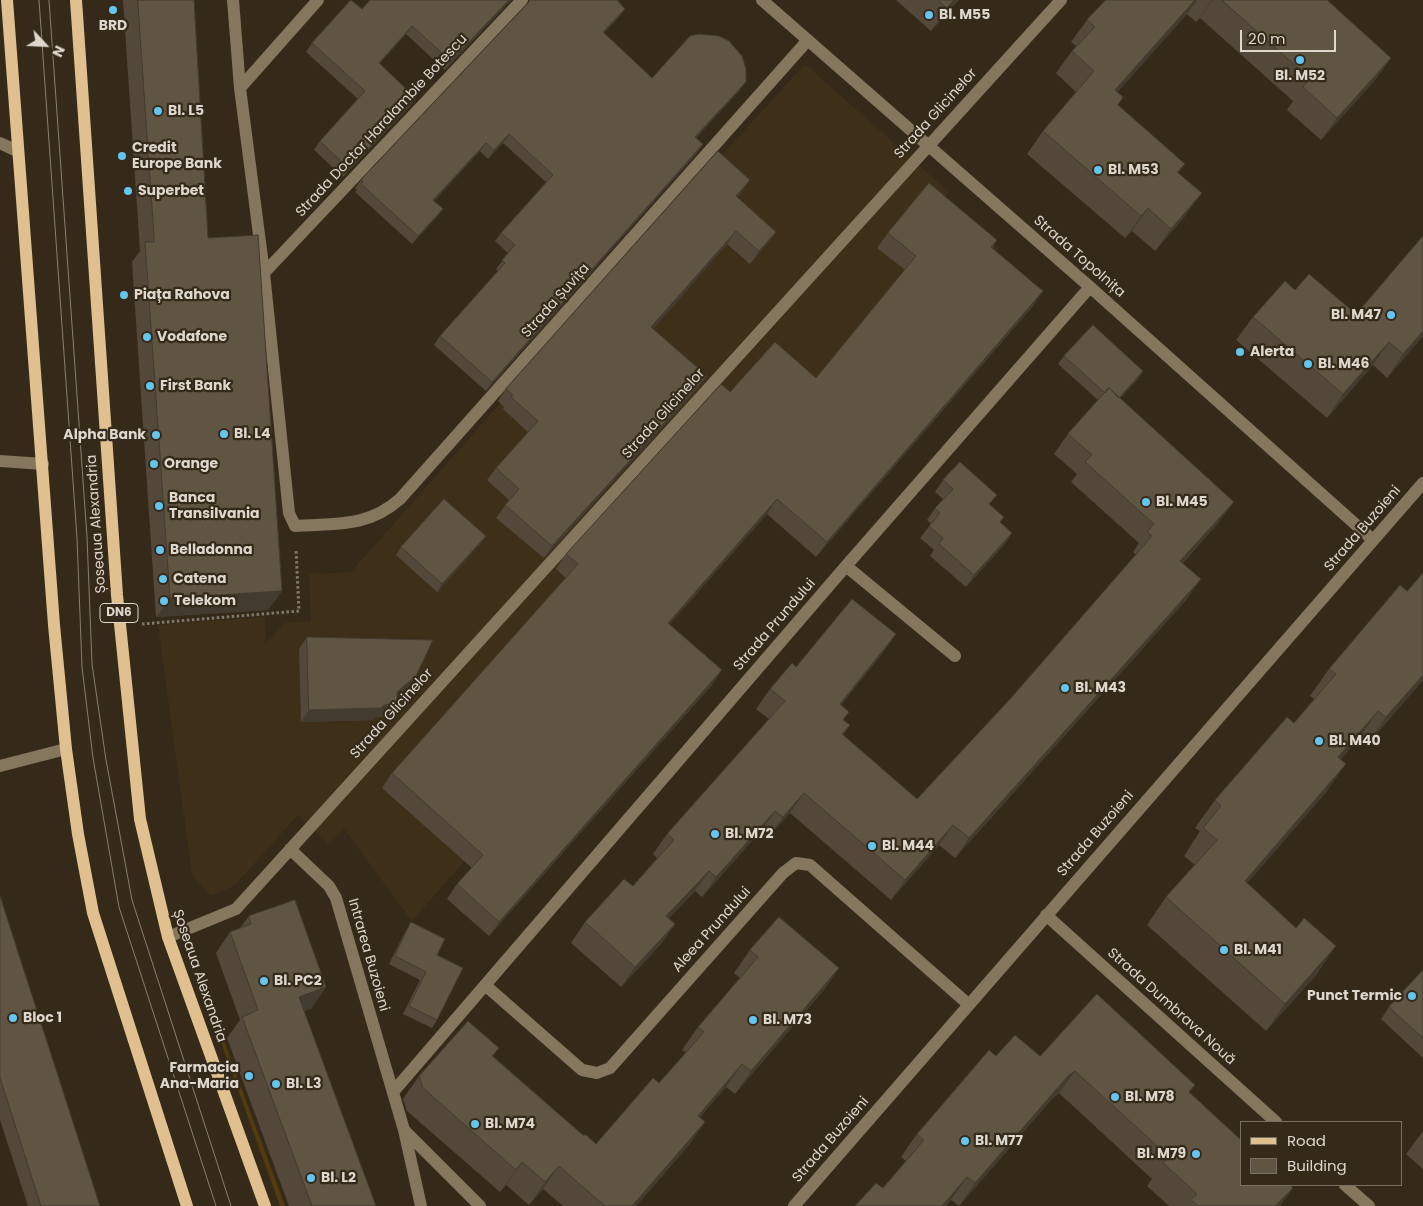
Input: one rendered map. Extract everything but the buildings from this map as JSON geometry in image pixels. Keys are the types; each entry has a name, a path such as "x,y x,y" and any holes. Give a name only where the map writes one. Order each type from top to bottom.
{"main road":[{"path":"6,0 54,625 66,749 78,834 93,913 187,1206"},
{"name":"Șoseaua Alexandria","path":"76,0 120,626 140,819 168,937 265,1206"}],"street":[{"path":"233,0 240,88 264,273 289,513 295,526"},
{"path":"240,88 318,0"},
{"name":"Strada Doctor Haralambie Botescu","path":"264,273 522,0"},
{"name":"Strada Topolnița","path":"762,0 1090,286 1373,540"},
{"name":"Strada Glicinelor","path":"290,849 1061,0"},
{"name":"Strada Șuvița","path":"295,526 366,520 386,511 400,499 808,40"},
{"path":"0,143 17,151"},
{"name":"Strada Prundului","path":"393,1092 1090,286"},
{"path":"0,461 43,464"},
{"name":"Strada Buzoieni","path":"794,1206 1423,483"},
{"path":"846,566 955,656"},
{"path":"0,766 66,749"},
{"path":"168,937 236,909 290,849"},
{"name":"Intrarea Buzoieni","path":"290,849 329,886 336,898 404,1130 420,1203"},
{"name":"Aleea Prundului","path":"485,985 582,1070 597,1073 610,1068 783,873 796,863 810,865 968,1004"},
{"name":"Strada Dumbrava Nouă","path":"1046,915 1275,1121"},
{"path":"404,1130 480,1206"},
{"path":"1346,1186 1366,1205"}],"path":[{"path":"120,626 299,611 295,526"}],"shaded area":[{"path":"805,64 949,192 942,200 999,249 412,921 344,829 329,844 298,815 234,886 210,896 192,875 158,625 265,617 265,644 285,623 311,621 309,574 351,572 654,229"},
{"path":"224,1041 285,1206 280,1206 221,1042"}],"tram line":[{"path":"39,0 77,538 82,667 93,758 119,907 216,1206"},
{"path":"49,0 87,537 92,664 106,760 132,900 231,1206"}],"place":[{"name":"BRD","path":"113,10"},
{"name":"Bl. M55","path":"929,15"},
{"name":"Bl. M52","path":"1300,60"},
{"name":"Bl. L5","path":"158,111"},
{"name":"Credit Europe Bank","path":"122,156"},
{"name":"Bl. M53","path":"1098,170"},
{"name":"Superbet","path":"128,191"},
{"name":"Piața Rahova","path":"124,295"},
{"name":"Bl. M47","path":"1391,315"},
{"name":"Vodafone","path":"147,337"},
{"name":"Alerta","path":"1240,352"},
{"name":"Bl. M46","path":"1308,364"},
{"name":"First Bank","path":"150,386"},
{"name":"Bl. L4","path":"224,434"},
{"name":"Alpha Bank","path":"156,435"},
{"name":"Orange","path":"154,464"},
{"name":"Bl. M45","path":"1146,502"},
{"name":"Banca Transilvania","path":"159,506"},
{"name":"Belladonna","path":"160,550"},
{"name":"Catena","path":"163,579"},
{"name":"Telekom","path":"164,601"},
{"name":"Bl. M43","path":"1065,688"},
{"name":"Bl. M40","path":"1319,741"},
{"name":"Bl. M72","path":"715,834"},
{"name":"Bl. M44","path":"872,846"},
{"name":"Bl. M41","path":"1224,950"},
{"name":"Bl. PC2","path":"264,981"},
{"name":"Punct Termic","path":"1412,996"},
{"name":"Bloc 1","path":"13,1018"},
{"name":"Bl. M73","path":"753,1020"},
{"name":"Farmacia Ana-Maria","path":"249,1076"},
{"name":"Bl. L3","path":"276,1084"},
{"name":"Bl. M78","path":"1115,1097"},
{"name":"Bl. M74","path":"475,1124"},
{"name":"Bl. M77","path":"965,1141"},
{"name":"Bl. M79","path":"1196,1154"},
{"name":"Bl. L2","path":"311,1178"}]}
